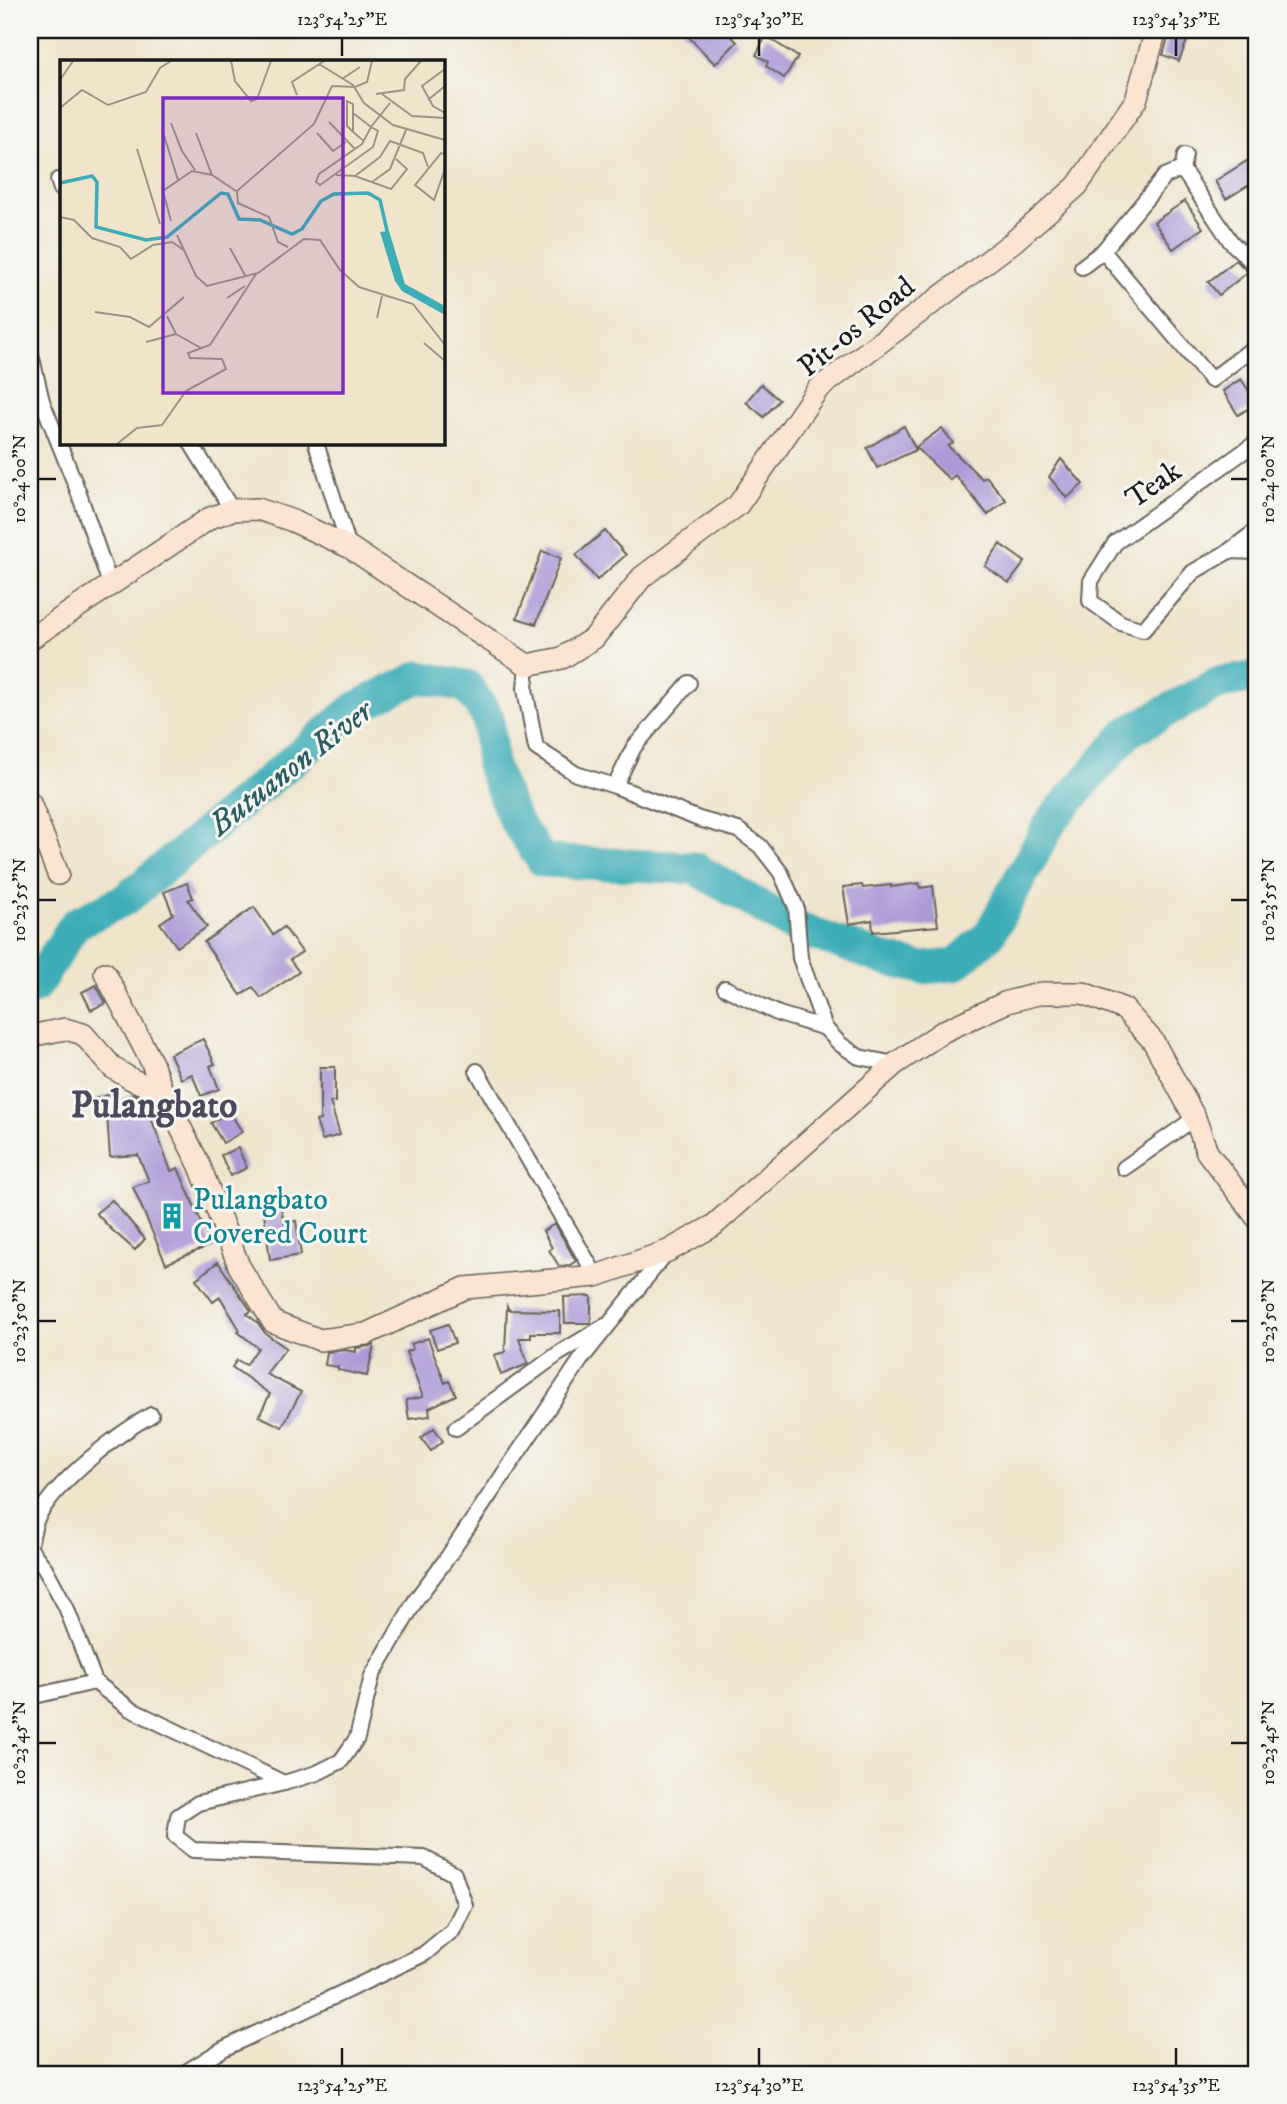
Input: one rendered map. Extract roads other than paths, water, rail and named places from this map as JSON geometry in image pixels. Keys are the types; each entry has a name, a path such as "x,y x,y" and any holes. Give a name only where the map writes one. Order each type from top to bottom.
{"street":[{"name":"Pit-os Road","path":"527,665 562,658 594,638 642,577 738,505 818,389 1013,243 1077,186 1136,100 1156,30"},
{"path":"1082,267 1103,251 1165,176 1184,162 1231,242 1257,267"},
{"path":"1103,251 1211,380 1257,345"},
{"path":"30,349 42,401 78,491 110,584"},
{"name":"Teak","path":"1229,551 1193,572 1143,630 1121,623 1090,601 1091,580 1115,543 1257,442"},
{"path":"192,444 232,510"},
{"path":"316,444 349,547"},
{"path":"30,639 210,518 232,510 258,509 349,547 527,665 525,689 536,748 576,774 615,786 699,820 738,830 760,846 781,873 796,907 800,958 825,1028 840,1044 859,1056 895,1065"},
{"path":"1229,551 1257,530"},
{"path":"1229,551 1257,552"},
{"path":"615,786 634,747 689,683"},
{"path":"30,803 58,874"},
{"path":"105,973 152,1063 163,1093 199,1164 239,1266 273,1322 320,1340 366,1334 465,1289 596,1276 668,1251 713,1226 895,1065 943,1031 1007,1002 1042,993 1083,993 1124,1009 1153,1041 1195,1118 1207,1152 1257,1219"},
{"path":"725,988 779,1013 825,1028"},
{"path":"30,1036 65,1029 83,1034 113,1068 163,1093"},
{"path":"477,1070 596,1276"},
{"path":"1124,1168 1195,1118"},
{"path":"183,2074 223,2049 424,1954 453,1930 465,1905 454,1874 424,1858 193,1850 175,1836 178,1816 198,1803 284,1783 341,1760 357,1738 372,1676 417,1598 445,1561 582,1358 668,1251"},
{"path":"456,1428 558,1354 610,1324"},
{"path":"151,1415 131,1426 60,1488 38,1514 30,1547 66,1606 95,1682 130,1709 284,1783"},
{"path":"30,1697 95,1682"}],"waterway":[{"name":"Butuanon River","path":"30,989 35,987 75,924 126,899 357,707 419,677 467,686 488,718 492,766 514,819 543,861 695,868 797,928 887,960 922,968 955,965 989,935 1052,820 1128,732 1219,683 1257,677"}],"place":[{"name":"Pulangbato Covered Court","path":"172,1216"}],"district":[{"name":"Pulangbato","path":"154,1104"}]}
